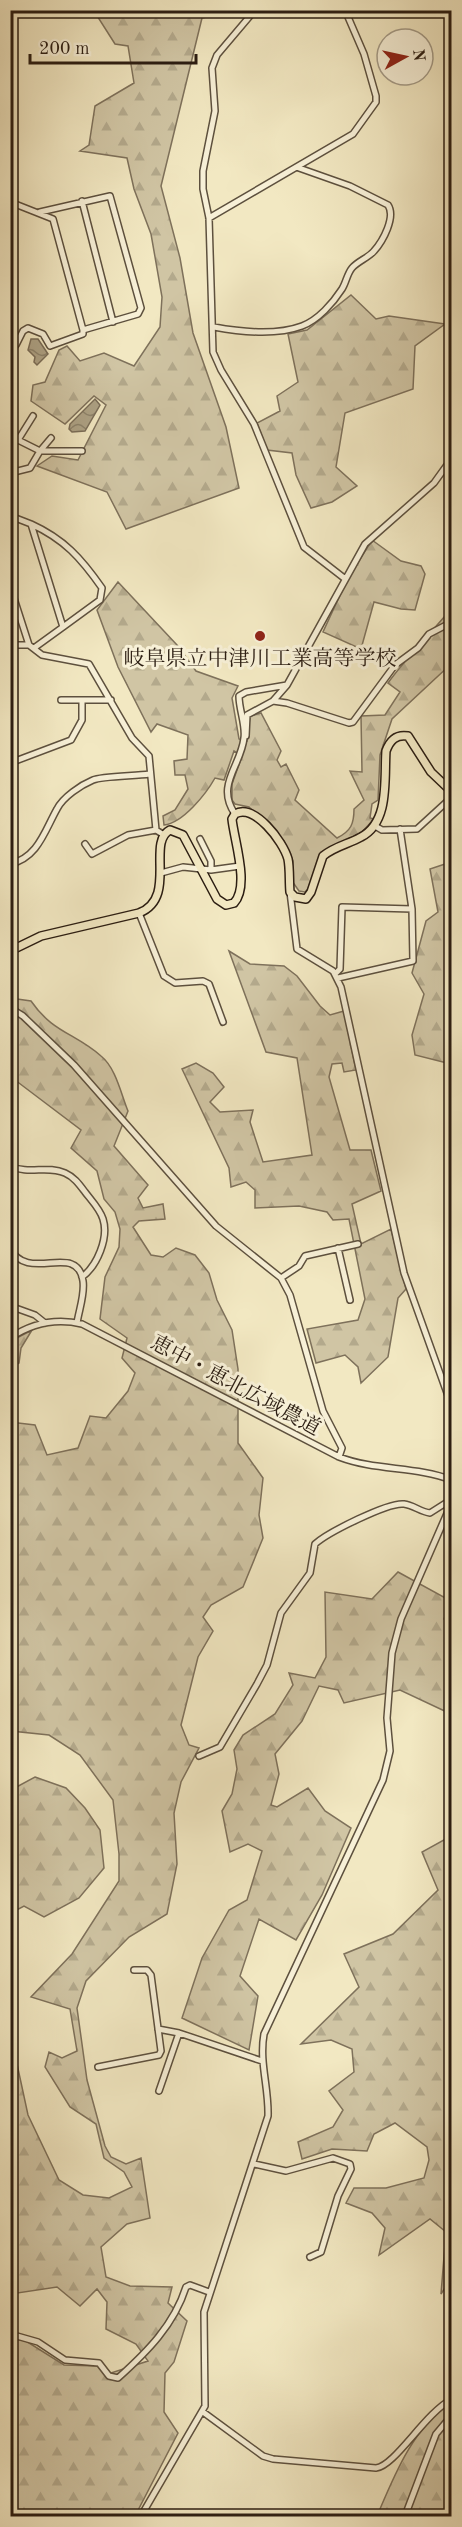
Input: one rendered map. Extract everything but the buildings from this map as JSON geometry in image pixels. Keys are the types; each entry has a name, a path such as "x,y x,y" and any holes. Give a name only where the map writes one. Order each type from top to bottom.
{"main road":[{"path":"10,951 41,936 139,913 150,908 155,900 161,873 160,842 166,831 174,830 183,835 217,899 226,905 238,899 240,867 238,841 233,828 235,814 240,811 250,813 279,841 288,861 290,892 301,899 309,896 323,856 359,838 375,826 382,806 386,751 389,743 397,736 408,736 413,741 431,772 452,792"}],"street":[{"path":"255,10 217,55 212,68 215,111 203,171 203,189 209,218 214,356 254,424 304,548 344,578"},
{"path":"209,218 299,168 353,134 376,102 373,80 345,10"},
{"path":"214,327 246,332 270,331 300,327 314,320 344,288 352,268 375,250 380,242 391,219 391,209 387,205 350,186 299,168"},
{"path":"40,212 106,195 112,199 141,308 138,314 83,330"},
{"path":"82,201 112,322"},
{"path":"10,202 53,219 83,330 83,334 50,346 43,334 28,328 23,331 16,345 10,342"},
{"path":"10,446 18,440 33,416"},
{"path":"10,473 30,468 51,438"},
{"path":"18,440 40,451 82,451"},
{"path":"235,814 226,792 232,767 247,732 247,715 273,701 287,685 308,651 344,578 371,536 434,483 452,458"},
{"path":"10,519 13,517 55,535 72,551 102,588 100,600 63,627 31,646 10,645"},
{"path":"31,524 63,627"},
{"path":"10,586 31,646 42,655 89,664 132,738 149,756 156,830"},
{"path":"273,701 287,703 349,723 353,722 395,665 418,648 429,634 452,622"},
{"path":"244,740 239,696 246,692 287,685"},
{"path":"61,700 111,700"},
{"path":"10,763 71,740 82,720 82,701"},
{"path":"10,864 18,862 44,838 57,807 83,786 97,778 149,774"},
{"path":"375,826 378,829 417,829 452,797"},
{"path":"336,976 413,962 415,959 412,909 400,829"},
{"path":"86,844 92,854 128,835 156,830 164,835"},
{"path":"200,839 210,861 211,870"},
{"path":"161,873 183,867 211,870 240,867"},
{"path":"290,892 297,949 336,976 404,1274 452,1407"},
{"path":"336,976 340,969 343,949 342,907 412,909"},
{"path":"139,913 164,976 175,983 202,981 209,984 223,1022"},
{"path":"10,1008 23,1016 74,1065 216,1226 281,1278 290,1295 323,1411 342,1448 339,1457"},
{"path":"10,1166 26,1171 46,1169 63,1172 75,1180 99,1211 104,1225 103,1241 90,1271 82,1277 77,1323"},
{"path":"281,1278 299,1266 305,1256 358,1244"},
{"path":"10,1248 20,1262 34,1264 60,1261 72,1266 82,1277"},
{"path":"338,1248 350,1300"},
{"path":"10,1306 35,1315 45,1323"},
{"name":"恵中・恵北広域農道","path":"10,1338 27,1328 45,1323 77,1323 109,1336 339,1457 368,1467 414,1470 452,1480"},
{"path":"199,1756 220,1747 257,1684 267,1665 281,1613 310,1573 315,1544 336,1529 390,1505 405,1504 430,1513 452,1500"},
{"path":"141,2517 203,2412 202,2322 268,2116 268,2094 262,2061 262,2045 269,2020 387,1767 390,1751 388,1701 394,1646 401,1619 452,1500"},
{"path":"98,2067 159,2055 161,2050 151,1975 147,1970 134,1970"},
{"path":"158,2029 178,2033 262,2061"},
{"path":"159,2091 178,2033"},
{"path":"254,2164 286,2171 333,2158 350,2164 351,2169 338,2196 321,2252 310,2257"},
{"path":"10,2334 38,2342 65,2360 99,2362 109,2376 118,2378 140,2357 167,2325 177,2310 186,2287 190,2285 210,2292"},
{"path":"203,2412 263,2456 273,2459 376,2468 387,2465 434,2410 452,2399"},
{"path":"405,2517 436,2434 452,2415"}],"green space":[{"path":"94,11 236,11 202,18 161,186 180,258 193,333 226,427 239,488 126,529 107,492 37,466 52,456 78,460 106,405 94,396 65,424 31,401 33,385 45,382 59,350 67,346 80,361 104,353 134,366 160,327 162,297 151,234 134,189 127,158 80,151 89,145 95,106 134,83 128,46 115,44"},
{"path":"351,295 376,319 389,316 445,324 415,346 413,389 345,413 336,467 357,486 332,502 311,508 296,475 292,453 267,450 257,423 280,411 277,396 298,382 288,334 307,330"},
{"path":"372,540 401,561 421,566 425,574 415,610 374,602 361,649 323,632 347,580"},
{"path":"118,582 177,645 196,671 238,686 232,698 239,739 247,741 250,716 261,713 281,751 277,760 281,767 286,764 299,790 295,800 337,838 349,830 354,809 364,800 350,771 362,772 361,716 385,715 400,692 388,683 451,609 451,664 392,719 380,755 378,800 372,804 370,818 374,819 361,833 321,852 305,892 299,891 292,881 293,861 284,841 249,807 235,804 232,800 232,784 242,756 234,751 224,780 215,778 206,792 186,813 179,819 164,825 163,816 175,810 188,789 185,775 175,775 174,761 187,759 188,735 157,724 151,732 118,667 97,610"},
{"path":"451,841 451,862 446,842"},
{"path":"451,862 451,1064 415,1055 412,1035 424,994 412,973 426,921 438,912 430,869"},
{"path":"229,951 250,964 284,966 297,976 320,1006 330,1015 344,1011 356,1070 344,1072 342,1063 332,1064 329,1077 350,1150 371,1150 381,1191 352,1204 361,1244 391,1229 406,1289 398,1298 388,1357 361,1383 358,1367 345,1355 316,1363 307,1329 358,1320 365,1299 349,1219 333,1220 327,1212 299,1206 255,1208 255,1190 246,1182 231,1187 229,1168 182,1069 196,1063 213,1073 224,1087 210,1102 220,1112 253,1110 250,1122 263,1162 312,1155 297,1058 266,1052"},
{"path":"17,999 31,1001 48,1020 91,1048 111,1067 128,1111 114,1146 148,1185 138,1198 143,1208 163,1204 165,1219 139,1221 133,1227 151,1255 163,1257 176,1248 195,1255 209,1273 217,1300 232,1330 238,1369 238,1443 263,1478 259,1515 263,1538 243,1587 211,1605 203,1617 213,1631 198,1657 181,1725 189,1745 199,1748 181,1782 174,1813 177,1864 167,1914 129,1937 86,1981 77,2008 87,2080 105,2146 111,2157 126,2164 141,2158 150,2218 127,2224 101,2247 106,2277 130,2286 172,2287 168,2303 187,2321 174,2362 165,2373 164,2412 178,2433 135,2516 11,2516 11,2426 16,2413 11,2396 11,2338 26,2341 64,2365 98,2366 108,2374 148,2361 136,2344 106,2329 107,2302 97,2289 80,2306 57,2287 11,2294 10,1957 17,1954 17,2064 28,2115 59,2180 83,2195 109,2198 132,2187 124,2172 104,2158 96,2124 70,2107 45,2067 49,2052 62,2058 77,2051 70,2009 31,1997 72,1954 119,1881 119,1854 113,1800 80,1755 49,1735 11,1731 10,1422 35,1425 47,1455 78,1448 90,1416 106,1418 128,1391 135,1373 122,1358 127,1338 100,1319 105,1277 119,1247 120,1229 115,1212 104,1199 97,1171 71,1148 81,1130 11,1077 11,1004"},
{"path":"32,1330 21,1348 19,1363 11,1368 11,1341"},
{"path":"398,1572 451,1601 444,1619 451,1623 451,1714 400,1690 344,1703 338,1690 319,1686 302,1721 275,1754 279,1774 271,1805 277,1807 308,1788 325,1811 351,1828 322,1895 296,1940 259,1919 240,1976 258,1996 249,2050 182,2018 202,1958 229,1910 247,1900 262,1851 248,1844 230,1852 222,1811 232,1794 237,1769 234,1750 243,1735 275,1714 293,1685 289,1673 315,1678 326,1657 325,1592 372,1599"},
{"path":"35,1777 66,1788 85,1808 100,1830 104,1868 79,1898 44,1917 24,1906 11,1913 11,1790"},
{"path":"451,1836 452,2277 441,2294 446,2232 430,2219 379,2255 385,2228 372,2213 346,2203 354,2188 386,2188 424,2178 429,2160 427,2147 395,2123 374,2134 367,2151 332,2149 302,2159 298,2142 333,2127 343,2110 329,2091 354,2072 352,2049 331,2040 301,2044 359,1987 344,1954 393,1934 438,1890 422,1852"},
{"path":"451,2403 451,2516 377,2516 398,2469 415,2439 438,2413"}],"water":[{"path":"31,339 38,339 48,354 37,365 34,362 35,357 28,350"},
{"path":"95,399 100,405 85,431 72,432 69,429 70,424"}],"place":[{"name":"岐阜県立中津川工業高等学校","path":"260,636"}]}
